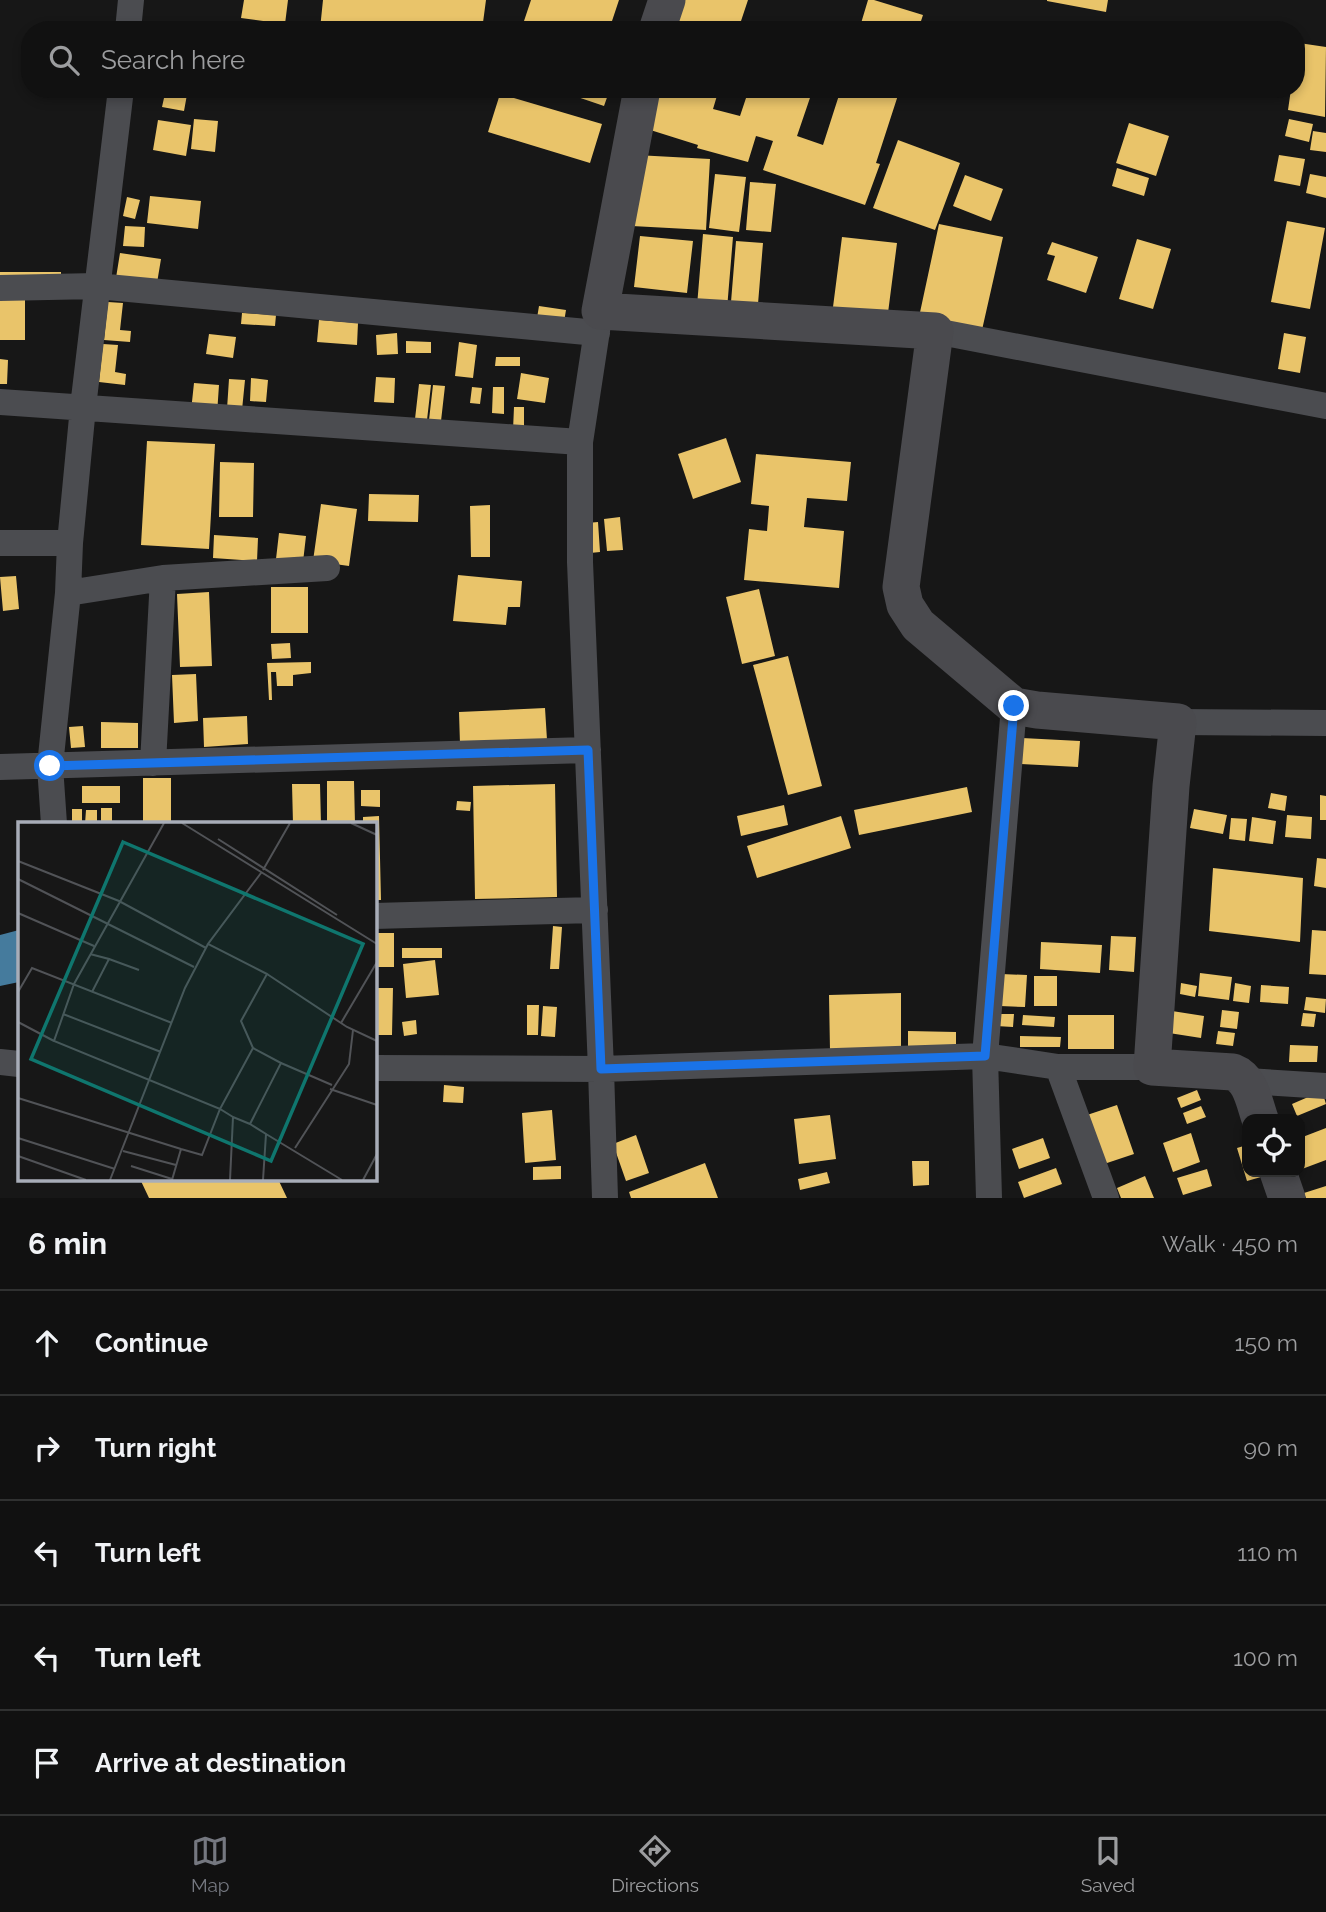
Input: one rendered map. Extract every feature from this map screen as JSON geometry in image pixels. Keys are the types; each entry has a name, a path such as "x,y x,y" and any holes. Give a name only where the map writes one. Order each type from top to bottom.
{"main road":[{"path":"660,21 667,0"},
{"path":"640,98 598,322 935,331 901,587 905,605 918,625 1014,706 1178,722 1171,786 1152,1067 1233,1072 1241,1075 1247,1081 1258,1114"},
{"path":"1280,1177 1287,1198"}],"street":[{"path":"129,21 131,0"},
{"path":"54,822 50,766 68,593 70,543 83,407 120,98"},
{"path":"0,288 97,286 598,322 580,442 580,562 605,1198"},
{"path":"935,331 1326,406"},
{"path":"0,402 580,442"},
{"path":"0,543 70,543"},
{"path":"68,593 163,578 327,568"},
{"path":"153,763 163,578"},
{"path":"989,1198 985,1056 1014,706"},
{"path":"1178,722 1326,723"},
{"path":"0,767 588,750"},
{"path":"376,916 595,910"},
{"path":"376,1068 601,1069 985,1056 1058,1068 1152,1067"},
{"path":"0,1062 18,1064"},
{"path":"1058,1068 1106,1198"},
{"path":"1247,1081 1326,1086"}],"building: Homes":[{"path":"244,0 288,0 285,21 241,18"},
{"path":"323,0 486,0 483,21 321,21"},
{"path":"531,0 619,0 612,21 524,21"},
{"path":"685,0 748,0 741,21 679,21"},
{"path":"868,0 923,15 921,21 862,21"},
{"path":"1047,0 1108,0 1106,12"},
{"path":"1305,44 1326,47 1325,117 1288,110 1290,98 1305,98"},
{"path":"164,98 186,98 184,111 162,107"},
{"path":"499,98 514,98 602,124 590,163 488,132"},
{"path":"580,98 607,98 604,106"},
{"path":"654,98 716,98 713,109 740,116 746,98 810,98 797,136 823,145 838,98 897,98 876,163 880,164 865,205 763,170 773,141 756,136 748,162 697,148 698,145 644,128"},
{"path":"194,119 218,121 215,152 191,149"},
{"path":"1289,119 1313,124 1309,142 1285,136"},
{"path":"158,120 191,125 186,156 153,150"},
{"path":"1129,123 1169,136 1156,176 1116,163"},
{"path":"1313,131 1326,133 1326,152 1310,150"},
{"path":"898,140 960,163 935,230 873,208"},
{"path":"636,155 710,159 706,230 632,226"},
{"path":"1279,155 1305,159 1300,186 1274,181"},
{"path":"1117,168 1149,178 1144,196 1112,186"},
{"path":"715,174 746,177 739,232 709,228"},
{"path":"1310,174 1326,177 1326,198 1306,193"},
{"path":"965,175 1003,189 991,221 953,206"},
{"path":"750,182 776,184 771,232 746,230"},
{"path":"150,196 201,201 198,229 147,223"},
{"path":"127,197 140,200 135,219 123,216"},
{"path":"1287,221 1325,228 1310,309 1271,302"},
{"path":"939,224 1003,237 982,330 919,317"},
{"path":"125,226 145,227 144,247 123,246"},
{"path":"703,234 733,237 727,309 697,306"},
{"path":"640,236 693,241 687,293 634,287"},
{"path":"842,237 897,243 888,313 833,307"},
{"path":"1137,239 1171,249 1153,309 1119,299"},
{"path":"736,241 763,243 758,304 731,302"},
{"path":"1052,242 1098,257 1086,293 1047,280 1055,256 1047,254"},
{"path":"120,253 161,259 156,289 115,284"},
{"path":"0,272 61,272 61,284 0,284"},
{"path":"0,291 25,291 25,340 0,340"},
{"path":"108,302 123,303 120,330 131,331 130,342 104,340"},
{"path":"539,306 566,310 564,322 537,318"},
{"path":"242,313 276,315 275,326 241,324"},
{"path":"319,320 358,323 357,345 317,342"},
{"path":"397,333 398,354 377,355 376,335"},
{"path":"1284,333 1306,337 1300,373 1278,369"},
{"path":"209,334 236,337 233,358 206,354"},
{"path":"406,341 431,342 431,353 406,353"},
{"path":"459,342 477,345 473,378 455,376"},
{"path":"103,344 118,345 115,372 126,374 125,385 99,382"},
{"path":"496,357 520,357 520,366 495,366"},
{"path":"0,359 8,360 7,384 0,384"},
{"path":"521,373 549,378 545,403 517,399"},
{"path":"376,377 395,378 394,403 374,402"},
{"path":"251,378 268,380 266,402 250,401"},
{"path":"229,379 245,380 242,410 227,409"},
{"path":"194,383 219,385 217,414 191,411"},
{"path":"419,384 431,385 427,420 415,419"},
{"path":"433,385 445,386 441,421 429,420"},
{"path":"472,387 482,388 480,404 470,403"},
{"path":"493,387 504,387 504,414 492,413"},
{"path":"514,407 524,407 524,430 513,430"},
{"path":"726,438 741,482 693,499 678,454"},
{"path":"147,441 215,444 209,549 141,545"},
{"path":"756,454 851,462 847,501 807,498 804,527 844,531 839,588 744,580 749,529 767,531 769,506 751,504"},
{"path":"220,462 254,463 253,517 219,517"},
{"path":"369,494 419,495 418,522 368,521"},
{"path":"321,504 357,509 349,566 313,561"},
{"path":"490,505 490,557 471,557 470,506"},
{"path":"620,517 623,550 607,551 604,519"},
{"path":"598,522 600,552 590,553 587,523"},
{"path":"279,533 306,536 303,562 276,559"},
{"path":"214,535 258,538 257,561 213,558"},
{"path":"458,575 522,581 520,607 508,607 506,625 453,621"},
{"path":"16,576 19,609 3,611 0,577"},
{"path":"271,587 308,587 308,633 271,633"},
{"path":"759,589 775,656 742,664 726,597"},
{"path":"209,592 212,666 180,667 177,594"},
{"path":"290,643 291,658 272,659 271,644"},
{"path":"788,656 822,786 788,795 753,665"},
{"path":"311,662 311,673 293,675 293,686 277,686 276,672 271,672 272,700 269,700 267,663"},
{"path":"196,674 198,721 174,723 172,675"},
{"path":"545,708 547,740 460,744 459,712"},
{"path":"247,716 248,744 204,747 203,718"},
{"path":"101,722 138,723 138,748 101,748"},
{"path":"83,726 85,747 71,748 69,727"},
{"path":"1022,738 1080,741 1078,767 1021,764"},
{"path":"143,778 171,778 171,822 143,822"},
{"path":"327,781 354,781 355,822 327,822"},
{"path":"292,784 320,784 321,822 293,822"},
{"path":"555,784 557,897 475,899 473,786"},
{"path":"82,786 120,786 120,803 82,803"},
{"path":"967,787 972,812 859,835 854,810"},
{"path":"361,790 380,790 380,807 361,806"},
{"path":"1271,793 1287,796 1285,811 1268,808"},
{"path":"1320,795 1326,796 1326,820 1320,820"},
{"path":"457,801 471,802 470,811 456,810"},
{"path":"784,805 788,825 741,836 737,816"},
{"path":"101,808 112,808 112,822 101,822"},
{"path":"72,809 82,809 82,822 72,822"},
{"path":"1194,809 1227,815 1223,834 1190,828"},
{"path":"86,810 97,810 97,822 85,822"},
{"path":"1287,815 1312,817 1311,839 1285,837"},
{"path":"379,816 381,900 376,900 376,822 363,822 363,817"},
{"path":"841,816 851,848 757,878 747,846"},
{"path":"1252,817 1276,821 1273,844 1249,841"},
{"path":"1231,818 1247,819 1245,841 1229,839"},
{"path":"1317,858 1326,859 1326,888 1314,886"},
{"path":"1213,868 1303,878 1300,942 1209,931"},
{"path":"553,926 562,927 559,969 550,969"},
{"path":"1312,930 1326,931 1326,975 1309,974"},
{"path":"377,933 394,933 394,967 377,967"},
{"path":"1111,936 1136,937 1134,972 1109,970"},
{"path":"1041,942 1102,945 1100,973 1040,969"},
{"path":"402,948 442,948 442,958 402,958"},
{"path":"435,960 439,995 406,998 403,964"},
{"path":"1200,973 1232,977 1229,1000 1198,996"},
{"path":"1001,974 1027,975 1025,1007 1000,1006"},
{"path":"1034,976 1057,976 1057,1006 1034,1006"},
{"path":"1181,983 1197,986 1195,997 1180,994"},
{"path":"1235,983 1251,986 1249,1003 1233,1001"},
{"path":"1261,985 1289,987 1288,1004 1260,1002"},
{"path":"376,988 393,988 392,1035 376,1035"},
{"path":"901,993 901,1048 830,1050 829,995"},
{"path":"1306,997 1326,999 1325,1013 1304,1010"},
{"path":"527,1005 539,1005 538,1035 527,1035"},
{"path":"543,1006 557,1007 555,1037 541,1036"},
{"path":"1222,1010 1239,1012 1237,1029 1220,1027"},
{"path":"1172,1011 1204,1016 1201,1038 1169,1033"},
{"path":"1303,1013 1316,1014 1314,1027 1301,1026"},
{"path":"997,1014 1014,1014 1013,1027 996,1026"},
{"path":"1023,1015 1055,1017 1054,1027 1022,1025"},
{"path":"1068,1015 1114,1015 1114,1049 1068,1049"},
{"path":"416,1020 417,1034 404,1036 402,1022"},
{"path":"908,1031 956,1032 956,1051 908,1050"},
{"path":"1218,1031 1235,1033 1233,1046 1216,1044"},
{"path":"1020,1036 1061,1037 1060,1047 1020,1047"},
{"path":"1290,1045 1318,1046 1317,1062 1289,1062"},
{"path":"444,1085 464,1087 463,1103 443,1102"},
{"path":"1197,1090 1201,1100 1181,1108 1177,1098"},
{"path":"1322,1091 1326,1104 1296,1114 1292,1104"},
{"path":"1117,1105 1134,1154 1104,1164 1087,1115"},
{"path":"1201,1106 1206,1117 1187,1124 1183,1113"},
{"path":"552,1110 556,1160 525,1163 522,1113"},
{"path":"830,1115 836,1159 799,1164 794,1119"},
{"path":"1326,1128 1326,1160 1305,1168 1305,1136"},
{"path":"1191,1133 1200,1162 1173,1172 1163,1143"},
{"path":"636,1135 649,1173 626,1181 613,1144"},
{"path":"1043,1138 1050,1158 1019,1169 1012,1149"},
{"path":"1242,1146 1242,1164 1237,1148"},
{"path":"912,1161 929,1161 929,1185 913,1186"},
{"path":"705,1163 718,1198 631,1198 629,1192"},
{"path":"561,1166 561,1179 533,1180 533,1167"},
{"path":"1056,1168 1062,1184 1024,1198 1018,1182"},
{"path":"1207,1169 1212,1186 1183,1195 1177,1178"},
{"path":"827,1172 830,1183 800,1190 798,1179"},
{"path":"1145,1176 1154,1198 1121,1198 1117,1188"},
{"path":"141,1181 279,1181 287,1198 149,1198"},
{"path":"1326,1186 1326,1198 1306,1198 1304,1193"}],"building: Public":[{"path":"18,930 18,982 0,986 0,935"}],"route":[{"path":"50,766 588,750 601,1069 985,1056 1014,706"}]}
